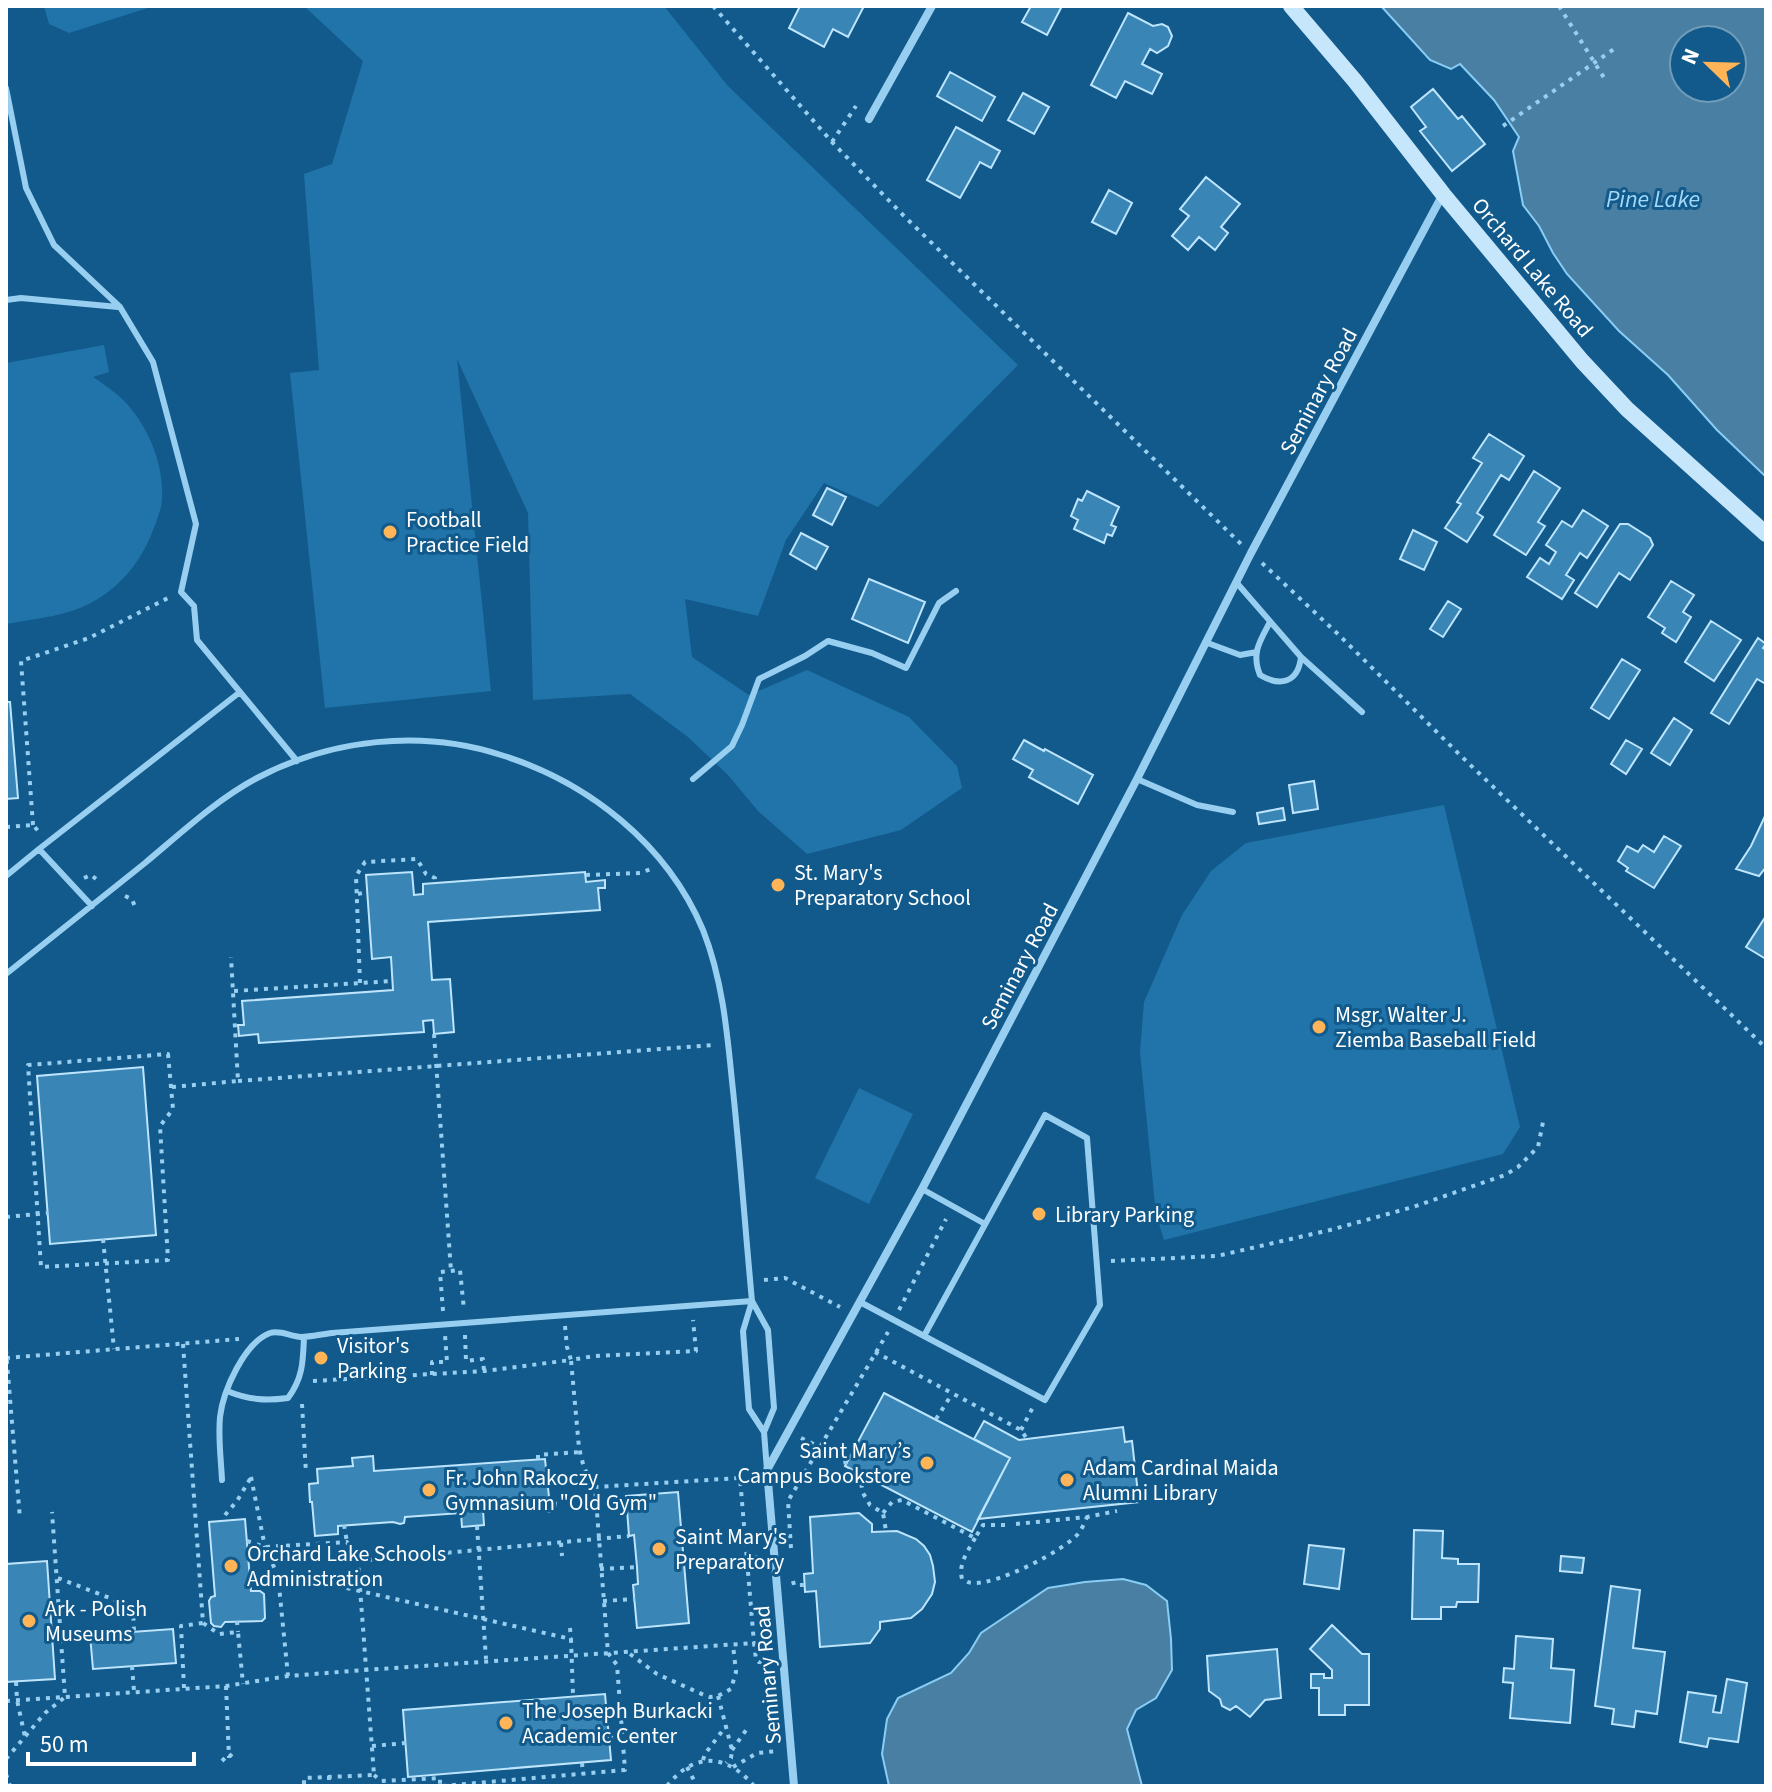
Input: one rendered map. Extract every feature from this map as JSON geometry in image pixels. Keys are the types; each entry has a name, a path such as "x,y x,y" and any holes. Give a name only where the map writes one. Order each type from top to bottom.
{"main road":[{"name":"Orchard Lake Road","path":"1291,6 1563,338 1627,409 1766,534"}],"street":[{"path":"869,119 932,6"},
{"name":"Seminary Road","path":"794,1786 767,1470 922,1189 1137,779 1251,553 1443,194"}],"lane":[{"path":"6,88 26,188 54,245 120,307 153,362 196,524 181,592 194,606 197,640 297,761"},
{"path":"6,300 21,298 120,307"},
{"path":"1236,582 1301,657 1362,712"},
{"path":"693,779 732,746 759,679 828,641 872,653 906,668 939,603 956,591"},
{"path":"1270,622 1255,660 1260,675 1274,682 1289,680 1301,665 1301,657"},
{"path":"1205,642 1240,655 1257,652"},
{"path":"6,876 240,692"},
{"path":"6,974 211,808 260,776 297,761 344,747 399,741 455,744 489,751 543,770 589,796 620,818 664,865 703,930 721,994 752,1301 743,1331 749,1409 764,1432"},
{"path":"1137,779 1197,805 1233,812"},
{"path":"39,849 92,906"},
{"path":"860,1302 893,1319 924,1336 1045,1400 1100,1305 1087,1138 1045,1115 924,1336"},
{"path":"922,1189 985,1224"},
{"path":"222,1480 220,1415 227,1391 232,1376 253,1346 267,1334 278,1331 304,1337 752,1301"},
{"path":"752,1301 768,1330 774,1408 764,1432 767,1470"},
{"path":"227,1391 268,1401 288,1398 298,1385 303,1365 304,1337"}],"path":[{"path":"713,6 832,142 903,215 1766,1048"},
{"path":"1559,6 1606,81"},
{"path":"1503,126 1617,47"},
{"path":"832,142 856,106"},
{"path":"33,825 21,661 89,638 181,592"},
{"path":"360,983 356,876 365,862 417,859 426,874 435,878 434,883"},
{"path":"586,875 640,873 664,865"},
{"path":"358,894 367,892"},
{"path":"231,957 238,1081"},
{"path":"234,991 393,981"},
{"path":"434,1034 451,1271"},
{"path":"172,1087 728,1043"},
{"path":"168,1054 173,1109 160,1126 168,1260 41,1267 38,1214 28,1065 168,1054"},
{"path":"1097,1261 1217,1256 1413,1207 1505,1175 1518,1167 1538,1147 1543,1122"},
{"path":"805,1585 794,1585 788,1501 887,1332 953,1206"},
{"path":"6,1217 48,1213"},
{"path":"103,1239 114,1349"},
{"path":"750,1281 785,1278 854,1314"},
{"path":"308,1381 484,1371 594,1356 696,1351 692,1305"},
{"path":"304,1786 304,1778 329,1776 374,1775 381,1781 440,1776 441,1786 625,1770 617,1665 608,1653 595,1487 584,1468 580,1452 564,1315"},
{"path":"6,1358 241,1339 253,1346"},
{"path":"183,1344 203,1623"},
{"path":"6,1350 20,1519"},
{"path":"875,1352 1021,1430 1027,1439"},
{"path":"936,1419 952,1393"},
{"path":"1021,1430 1038,1396"},
{"path":"302,1399 306,1473"},
{"path":"788,1431 845,1459 846,1469 861,1483 870,1505 883,1513"},
{"path":"538,1459 538,1455 580,1452"},
{"path":"225,1515 251,1477 265,1547 278,1576 288,1676"},
{"path":"595,1487 740,1478 756,1659 767,1663"},
{"path":"741,1494 753,1493"},
{"path":"886,1531 883,1513 892,1502 902,1500 975,1538"},
{"path":"1016,1524 1117,1511"},
{"path":"52,1512 65,1697"},
{"path":"1006,1525 983,1525 963,1559 962,1579 970,1584 983,1583 1009,1575 1061,1547 1078,1534 1087,1517"},
{"path":"197,1521 207,1520"},
{"path":"344,1525 347,1542 358,1561 374,1775"},
{"path":"477,1526 486,1660"},
{"path":"358,1561 629,1536"},
{"path":"247,1541 265,1547 347,1542"},
{"path":"561,1543 562,1556"},
{"path":"684,1563 791,1555"},
{"path":"600,1569 637,1567"},
{"path":"278,1576 294,1576 571,1639"},
{"path":"57,1577 133,1607 134,1632"},
{"path":"603,1601 635,1599"},
{"path":"237,1621 243,1684"},
{"path":"184,1688 181,1626 203,1623 219,1634 238,1632"},
{"path":"570,1628 573,1696"},
{"path":"6,1701 226,1686 288,1676 486,1660 754,1643"},
{"path":"629,1652 657,1674 710,1697 731,1689 736,1672 733,1645"},
{"path":"132,1666 134,1691"},
{"path":"16,1682 25,1737"},
{"path":"226,1686 229,1756"},
{"path":"718,1696 732,1750 731,1758 726,1763"},
{"path":"6,1759 45,1713 65,1697"},
{"path":"703,1760 726,1726"},
{"path":"732,1750 749,1726"},
{"path":"609,1736 621,1734"},
{"path":"372,1746 406,1743"},
{"path":"733,1767 757,1753 791,1750"},
{"path":"229,1756 236,1760"},
{"path":"222,1761 229,1756"},
{"path":"667,1786 687,1767 703,1760 726,1763 742,1773 754,1786"},
{"path":"582,1763 583,1774"},
{"path":"687,1767 697,1786"},
{"path":"6,1774 10,1786"},
{"path":"329,1776 329,1786"}],"shaded area":[{"path":"44,6 154,6 69,33 49,24"},
{"path":"304,6 664,6 728,86 1018,365 878,507 824,483 786,540 758,616 685,599 692,657 749,695 807,670 909,717 957,766 962,788 901,830 807,854 758,811 728,775 688,737 630,694 533,700 528,513 457,359 491,691 325,708 290,373 319,370 304,174 332,164 363,61"},
{"path":"104,345 109,372 93,377 127,404 149,438 161,480 161,507 157,520 134,566 101,597 67,612 6,624 6,363"},
{"name":"Msgr. Walter J. Ziemba Baseball Field","path":"1444,805 1520,1127 1503,1154 1164,1240 1156,1215 1140,1052 1144,1002 1182,915 1211,871 1246,843"},
{"path":"859,1088 913,1114 869,1204 815,1178"}],"water":[{"name":"Pine Lake","path":"1381,6 1766,6 1766,477 1717,430 1668,375 1619,331 1567,274 1523,205 1513,151 1519,137 1494,100 1460,64 1451,69 1430,60"},
{"path":"1123,1579 1146,1585 1167,1601 1171,1639 1172,1670 1156,1698 1136,1710 1127,1729 1142,1786 889,1786 882,1754 887,1719 898,1698 951,1673 981,1633 1048,1588"}],"building":[{"path":"800,6 864,6 848,37 833,29 824,47 789,28"},
{"path":"1031,6 1062,6 1047,35 1022,22"},
{"path":"1128,13 1153,26 1162,24 1168,27 1172,36 1168,46 1157,53 1150,49 1142,64 1162,74 1152,94 1125,81 1116,98 1091,85"},
{"path":"950,72 995,97 982,121 937,96"},
{"path":"1433,89 1458,119 1462,116 1485,144 1452,171 1420,131 1426,127 1411,107"},
{"path":"1023,93 1049,107 1034,134 1008,120"},
{"path":"956,127 1000,151 991,168 980,162 960,198 927,180"},
{"path":"1206,177 1240,204 1221,227 1228,233 1215,250 1199,237 1188,250 1172,236 1189,216 1180,209"},
{"path":"1109,190 1132,203 1116,234 1092,222"},
{"path":"1489,434 1524,456 1509,480 1501,475 1477,513 1483,517 1467,542 1445,528 1461,504 1457,502 1482,463 1473,458"},
{"path":"1534,471 1560,488 1538,522 1545,526 1526,555 1494,535"},
{"path":"827,488 846,497 832,525 813,515"},
{"path":"1087,491 1119,507 1111,525 1116,527 1112,536 1107,534 1104,543 1074,529 1078,520 1071,516 1078,499 1082,501"},
{"path":"1583,510 1608,526 1587,558 1580,553 1566,575 1574,580 1562,599 1527,577 1540,558 1549,564 1556,552 1546,545 1562,521 1572,527"},
{"path":"1620,524 1628,524 1650,538 1653,545 1630,580 1619,573 1597,607 1575,593"},
{"path":"1413,530 1437,542 1424,570 1400,559"},
{"path":"801,533 828,547 816,569 790,554"},
{"path":"869,579 925,602 908,643 852,619"},
{"path":"1671,581 1694,595 1683,612 1691,617 1676,642 1662,633 1665,628 1648,617"},
{"path":"1448,601 1461,609 1443,637 1430,629"},
{"path":"1711,621 1741,640 1714,681 1685,662"},
{"path":"1758,638 1766,644 1763,648 1766,650 1766,684 1757,679 1729,724 1711,713"},
{"path":"1622,659 1640,670 1609,719 1591,708"},
{"path":"6,702 10,702 18,798 6,799"},
{"path":"1674,718 1692,730 1670,765 1651,753"},
{"path":"1024,740 1093,775 1078,804 1029,777 1033,770 1013,759"},
{"path":"1626,740 1642,749 1626,774 1611,764"},
{"path":"1314,781 1318,809 1293,813 1289,785"},
{"path":"1283,808 1285,820 1259,824 1257,813"},
{"path":"1766,814 1766,867 1759,876 1736,869 1751,846"},
{"path":"1664,836 1681,846 1654,888 1626,871 1628,868 1618,861 1627,846 1638,852 1643,845 1654,852"},
{"path":"412,872 414,895 423,894 423,884 585,872 586,882 605,880 605,888 598,888 600,910 428,922 432,980 450,979 454,1032 434,1034 433,1020 423,1021 424,1032 259,1043 258,1034 239,1036 238,1025 244,1025 242,1001 393,990 391,957 372,959 366,875"},
{"path":"1766,916 1766,959 1746,947"},
{"path":"143,1067 156,1235 50,1244 37,1076"},
{"name":"Saint Mary’s Campus Bookstore","path":"884,1393 1010,1458 972,1532 845,1466"},
{"name":"Adam Cardinal Maida Alumni Library","path":"984,1421 1019,1440 1123,1427 1125,1442 1132,1441 1139,1502 978,1519 1010,1458 974,1439"},
{"name":"Fr. John Rakoczy Gymnasium \"Old Gym\"","path":"373,1456 374,1471 545,1459 549,1497 556,1503 555,1508 547,1512 540,1506 483,1510 484,1525 462,1527 461,1513 405,1517 404,1523 400,1524 338,1526 338,1534 315,1536 309,1484 318,1483 317,1469 353,1466 352,1458"},
{"name":"Saint Mary's Preparatory","path":"678,1492 689,1623 637,1628 633,1585 638,1584 637,1567 634,1535 629,1536 626,1496"},
{"path":"859,1513 872,1524 872,1532 897,1531 924,1546 933,1566 935,1582 932,1594 911,1618 880,1622 880,1629 870,1643 820,1647 816,1591 805,1592 804,1574 813,1573 810,1517"},
{"name":"Orchard Lake Schools Administration","path":"245,1519 251,1591 264,1594 265,1618 262,1621 225,1622 221,1627 214,1626 209,1601 215,1596 209,1522"},
{"path":"1414,1530 1443,1531 1442,1558 1458,1559 1458,1564 1479,1564 1478,1602 1457,1602 1456,1607 1441,1607 1441,1619 1412,1619"},
{"path":"1309,1545 1344,1549 1339,1589 1304,1584"},
{"path":"1561,1556 1584,1558 1582,1573 1560,1571"},
{"name":"Ark - Polish Museums","path":"47,1561 55,1679 6,1682 6,1564"},
{"path":"1611,1586 1640,1590 1633,1648 1665,1652 1657,1714 1636,1711 1634,1727 1612,1724 1614,1709 1595,1706"},
{"path":"1332,1625 1362,1654 1369,1654 1369,1705 1345,1705 1345,1715 1319,1715 1319,1688 1311,1688 1311,1674 1324,1674 1324,1678 1332,1678 1332,1670 1310,1649"},
{"path":"173,1629 176,1663 93,1669 90,1635"},
{"path":"1516,1636 1553,1639 1551,1668 1574,1670 1570,1723 1510,1718 1513,1683 1503,1682 1504,1668 1514,1669"},
{"path":"1277,1649 1281,1698 1265,1700 1250,1717 1236,1706 1230,1710 1222,1706 1220,1699 1209,1691 1207,1656"},
{"path":"1727,1679 1747,1683 1738,1742 1709,1738 1707,1747 1680,1742 1688,1692 1716,1696 1713,1712 1721,1713"},
{"name":"The Joseph Burkacki Academic Center","path":"605,1694 611,1760 408,1777 403,1710"}],"place":[{"name":"Football Practice Field","path":"390,532"},
{"name":"St. Mary's Preparatory School","path":"778,885"},
{"name":"Msgr. Walter J. Ziemba Baseball Field","path":"1319,1027"},
{"name":"Library Parking","path":"1039,1214"},
{"name":"Visitor's Parking","path":"321,1358"},
{"name":"Saint Mary’s Campus Bookstore","path":"927,1463"},
{"name":"Adam Cardinal Maida Alumni Library","path":"1067,1480"},
{"name":"Fr. John Rakoczy Gymnasium \"Old Gym\"","path":"429,1490"},
{"name":"Saint Mary's Preparatory","path":"659,1549"},
{"name":"Orchard Lake Schools Administration","path":"231,1566"},
{"name":"Ark - Polish Museums","path":"29,1621"},
{"name":"The Joseph Burkacki Academic Center","path":"506,1723"}]}
